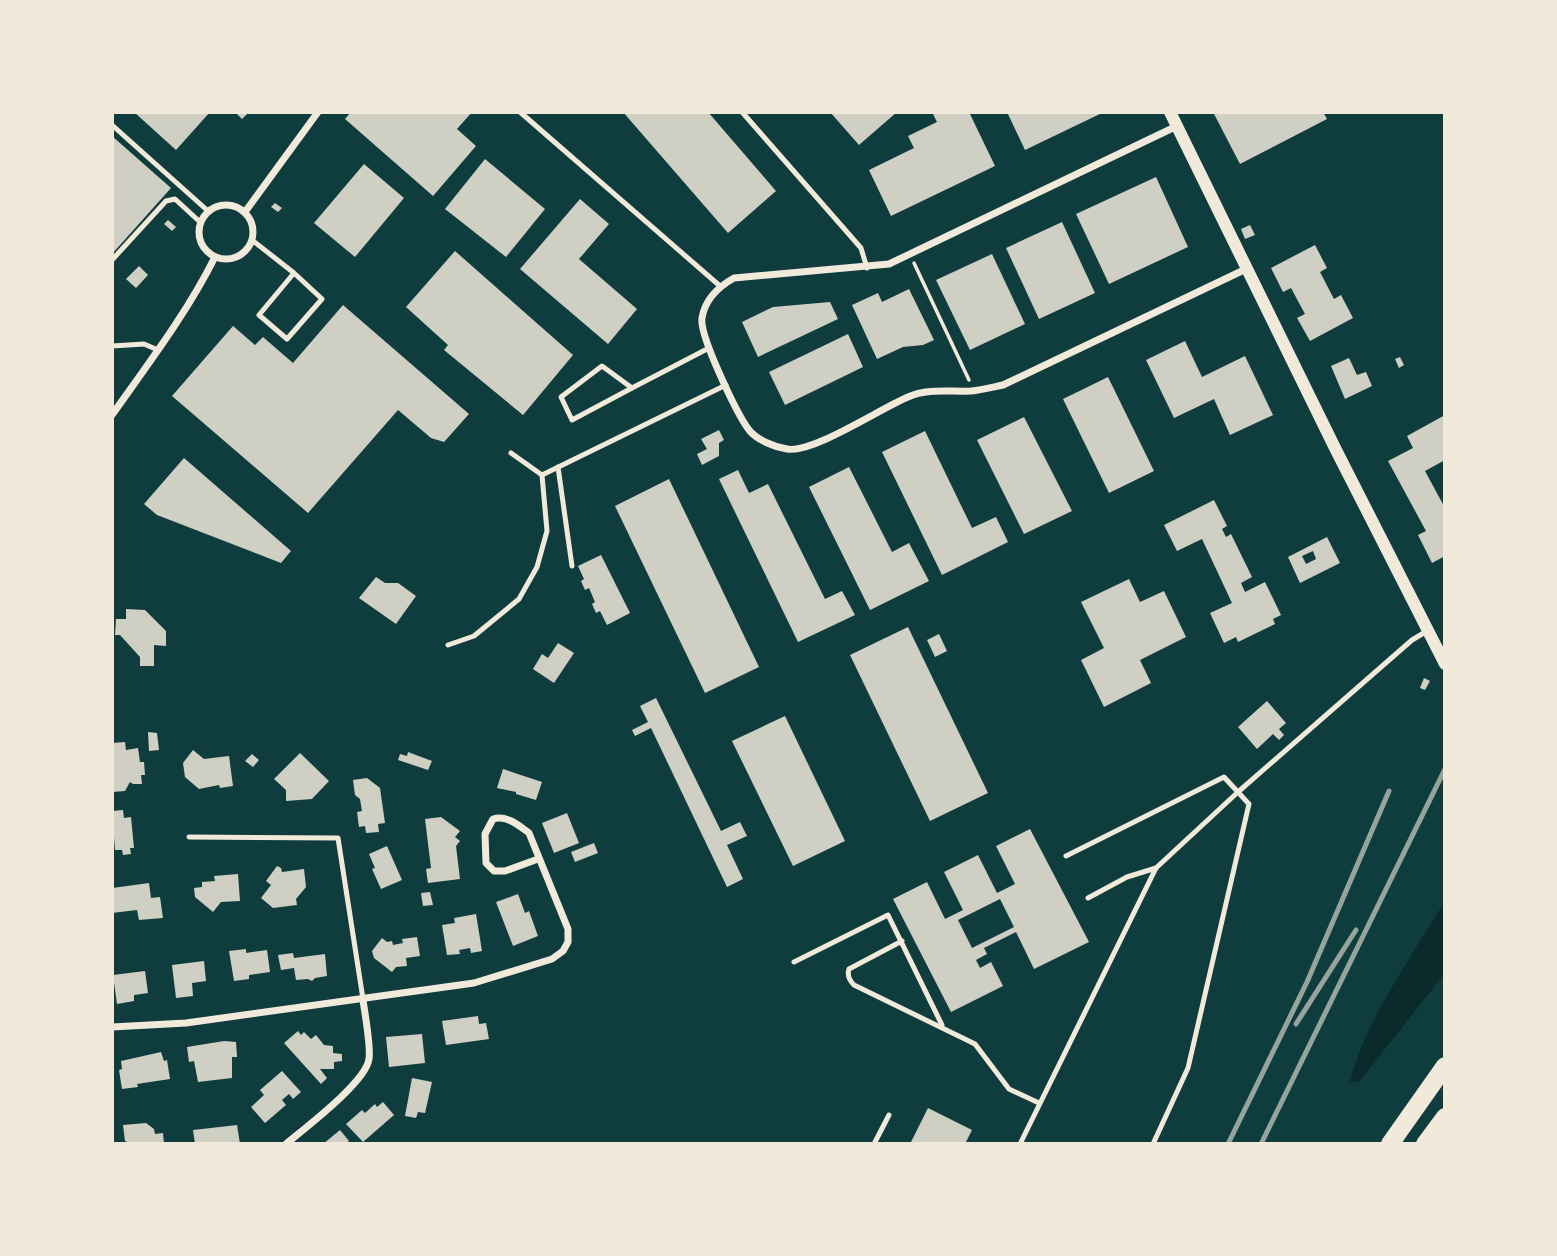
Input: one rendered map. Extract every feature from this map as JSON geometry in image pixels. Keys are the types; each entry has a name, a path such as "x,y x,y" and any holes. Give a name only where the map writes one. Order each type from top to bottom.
{"highway":[{"path":"1390,1144 1445,1066"},
{"path":"1402,1144 1445,1084"},
{"path":"1424,1144 1445,1117"},
{"path":"1441,1144 1445,1139"}],"street":[{"path":"245,212 318,112"},
{"path":"1170,112 1445,664"},
{"path":"1177,126 889,264 734,278 720,286 706,304 701,320 703,336 726,385 749,430 773,445 790,450 810,445 910,396 934,391 974,391 1003,385 1246,269"},
{"path":"222,204 245,212 253,225 252,240 241,254 224,259 208,252 199,239 200,222 208,211 222,204"},
{"path":"112,415 158,350 201,284 215,257"},
{"path":"112,1027 186,1023 363,1000 474,982 552,959 564,950 568,943 568,929 529,833 515,822 501,817 493,819 485,834 486,863 494,872 505,871 538,859"},
{"path":"286,1144 352,1087 363,1074 369,1060 363,1000"}],"lane":[{"path":"520,112 720,286"},
{"path":"742,112 861,248 867,268"},
{"path":"112,125 208,211"},
{"path":"112,260 166,201 176,199 200,222"},
{"path":"252,240 294,273 321,299 287,339 259,314 294,273"},
{"path":"112,346 144,344 158,350"},
{"path":"632,388 602,366 561,397 572,421 709,348"},
{"path":"542,475 726,385"},
{"path":"448,645 474,636 519,599 537,567 547,531 542,475 511,453"},
{"path":"558,467 572,566"},
{"path":"1020,1144 1156,868 1238,792 1412,640 1428,630"},
{"path":"1066,856 1224,777 1249,804 1188,1068 1153,1144"},
{"path":"189,836 338,838 363,1000"},
{"path":"1087,898 1127,877 1156,868"},
{"path":"794,962 888,915 942,1027"},
{"path":"902,941 849,969 848,974 853,985 975,1044 1009,1089 1040,1103"},
{"path":"874,1144 890,1115"}],"path":[{"path":"911,255 974,391"}],"water":[{"path":"1445,901 1445,973 1359,1082 1350,1082 1378,1013"}],"building":[{"path":"134,112 210,112 176,150"},
{"path":"235,112 249,112 242,119"},
{"path":"351,112 472,112 457,129 476,146 433,196 345,119"},
{"path":"623,112 708,112 776,191 728,233"},
{"path":"830,112 897,112 859,145"},
{"path":"932,112 969,112 995,166 891,216 869,170 914,148 908,136 937,122"},
{"path":"1007,112 1104,112 1025,150"},
{"path":"1213,112 1323,112 1327,119 1240,164"},
{"path":"112,136 171,188 112,254"},
{"path":"485,159 545,209 506,257 445,209"},
{"path":"364,164 404,198 355,257 314,223"},
{"path":"1156,177 1188,247 1109,284 1076,214"},
{"path":"580,199 609,224 579,259 637,309 608,344 520,269"},
{"path":"275,203 282,208 278,212 271,207"},
{"path":"168,220 176,227 172,231 164,224"},
{"path":"1062,222 1095,293 1039,319 1006,248"},
{"path":"1250,225 1255,235 1245,239 1241,229"},
{"path":"1315,245 1327,268 1320,272 1334,299 1341,295 1353,318 1310,341 1297,318 1305,314 1291,288 1283,292 1271,268"},
{"path":"455,251 573,355 523,415 444,350 448,345 406,307"},
{"path":"992,254 1025,324 970,350 936,280"},
{"path":"139,266 148,275 136,288 126,279"},
{"path":"909,289 934,340 923,345 903,347 877,359 852,305 878,293 882,302"},
{"path":"830,302 838,319 758,357 742,322 773,307"},
{"path":"343,305 469,414 444,442 431,438 398,410 308,513 172,396 233,326 255,345 263,337 293,363"},
{"path":"848,334 863,367 785,405 769,372"},
{"path":"1185,341 1202,377 1245,356 1273,415 1230,435 1214,399 1174,418 1146,360"},
{"path":"1400,357 1404,365 1399,368 1395,359"},
{"path":"1349,358 1357,375 1366,372 1372,386 1345,399 1331,366"},
{"path":"1108,377 1154,471 1109,493 1063,399"},
{"path":"1445,415 1445,460 1425,471 1445,508 1445,556 1432,563 1418,535 1426,531 1388,461 1413,448 1407,436"},
{"path":"1024,417 1072,511 1024,534 977,440"},
{"path":"719,430 724,440 719,443 719,456 702,465 697,454 707,449 701,439"},
{"path":"925,431 972,528 996,517 1008,542 942,575 882,452"},
{"path":"184,458 291,551 281,563 157,515 144,504"},
{"path":"849,467 892,552 909,543 929,581 870,610 809,487"},
{"path":"738,470 749,493 768,484 825,599 842,591 855,615 798,642 719,479"},
{"path":"669,479 759,667 705,693 615,506"},
{"path":"1214,500 1227,526 1222,529 1226,537 1231,534 1252,577 1241,583 1245,592 1265,582 1281,615 1273,619 1275,624 1238,642 1236,637 1224,643 1210,613 1232,603 1202,539 1177,551 1164,525"},
{"path":"1327,537 1340,563 1300,583 1288,557","holes":["1313,551 1316,559 1306,564 1302,556"]},
{"path":"601,555 630,613 607,625 600,611 596,613 592,604 595,602 589,588 585,590 581,581 584,579 578,566"},
{"path":"376,577 385,583 398,583 416,596 396,624 359,598"},
{"path":"1129,579 1140,602 1164,591 1186,637 1140,660 1151,683 1104,707 1081,660 1104,648 1081,602"},
{"path":"126,609 145,610 166,631 166,646 154,645 154,666 140,666 140,657 120,635 115,635 116,619 126,619"},
{"path":"908,627 988,793 930,821 850,655"},
{"path":"939,634 947,651 935,657 927,640"},
{"path":"558,643 574,653 554,683 533,669 542,654 548,658"},
{"path":"1424,678 1430,681 1425,690 1420,688"},
{"path":"656,698 721,831 740,822 747,836 727,845 743,879 727,887 651,728 635,736 632,730 648,722 640,706"},
{"path":"1267,701 1286,723 1279,729 1284,735 1279,740 1273,734 1257,749 1238,727"},
{"path":"785,716 845,841 793,866 732,741"},
{"path":"148,732 157,733 159,750 149,751"},
{"path":"125,742 126,750 138,748 140,762 144,762 145,775 141,775 142,784 130,782 125,791 112,792 112,743"},
{"path":"193,750 204,759 229,756 233,786 220,788 219,785 199,789 185,777 183,763"},
{"path":"408,752 432,761 428,770 398,760 400,754 407,756"},
{"path":"300,753 329,781 312,799 286,801 286,790 274,779"},
{"path":"252,754 259,760 253,767 245,761"},
{"path":"503,769 542,782 536,800 497,788"},
{"path":"367,778 380,788 385,823 378,824 379,832 366,833 365,826 359,827 357,812 362,811 360,799 355,795 353,780"},
{"path":"123,810 124,818 131,817 134,848 130,848 131,854 123,855 122,850 115,850 112,811"},
{"path":"567,813 579,843 554,853 542,823"},
{"path":"441,817 460,831 455,837 460,841 456,846 460,879 428,883 426,869 431,868 425,819"},
{"path":"1030,829 1089,942 1034,969 1016,932 984,948 987,954 976,960 980,968 991,962 1003,986 951,1012 893,899 927,882 945,919 963,910 944,872 978,855 997,893 1015,884 996,846","holes":["1000,899 1014,927 972,948 958,920"]},
{"path":"594,843 598,853 575,862 571,852"},
{"path":"387,846 402,880 381,889 369,854"},
{"path":"277,866 282,872 304,869 306,887 296,899 297,905 273,908 261,898 271,885 266,881"},
{"path":"238,874 240,901 221,902 213,912 195,897 194,888 202,887 202,882 215,881 214,876"},
{"path":"149,883 151,898 160,897 163,918 139,920 137,910 112,913 112,888"},
{"path":"430,892 433,905 423,906 421,893"},
{"path":"518,894 525,913 529,911 538,936 513,946 496,902"},
{"path":"476,914 482,951 471,953 470,948 459,950 460,954 447,955 442,925 455,923 454,918"},
{"path":"417,937 420,956 406,958 407,966 396,967 392,972 374,958 372,951 382,938 387,942 392,941 393,945 403,943 402,939"},
{"path":"246,949 246,953 267,950 270,972 249,975 249,979 234,981 229,951"},
{"path":"293,953 294,958 325,954 327,976 312,981 296,980 294,968 281,970 278,955"},
{"path":"204,961 206,981 192,983 193,996 176,998 172,965"},
{"path":"145,971 148,993 134,995 134,1001 117,1004 113,975"},
{"path":"478,1016 479,1024 486,1023 489,1039 446,1045 442,1021"},
{"path":"298,1031 301,1035 304,1032 311,1039 316,1035 324,1045 333,1046 333,1053 342,1054 342,1061 334,1062 334,1069 320,1069 327,1078 321,1084 284,1043"},
{"path":"422,1034 425,1063 389,1067 386,1037"},
{"path":"224,1041 236,1042 237,1057 232,1057 232,1078 198,1082 194,1061 189,1062 187,1047"},
{"path":"161,1052 164,1061 167,1060 170,1079 122,1089 119,1070 122,1069 121,1061"},
{"path":"282,1071 301,1092 293,1099 289,1094 282,1100 286,1105 265,1123 251,1107 264,1095 260,1090"},
{"path":"412,1078 432,1082 425,1113 418,1112 416,1118 405,1116"},
{"path":"383,1102 394,1115 363,1142 346,1124 362,1110 365,1113 375,1104 377,1107"},
{"path":"928,1108 972,1130 965,1144 910,1144"},
{"path":"146,1123 154,1129 155,1134 163,1133 164,1144 132,1144 125,1141 123,1125"},
{"path":"237,1125 240,1144 195,1144 193,1130"},
{"path":"340,1130 349,1141 345,1144 323,1144"}],"railway":[{"path":"1261,1144 1445,769"},
{"path":"1228,1144 1307,982 1389,791"},
{"path":"1296,1024 1356,930"}]}
